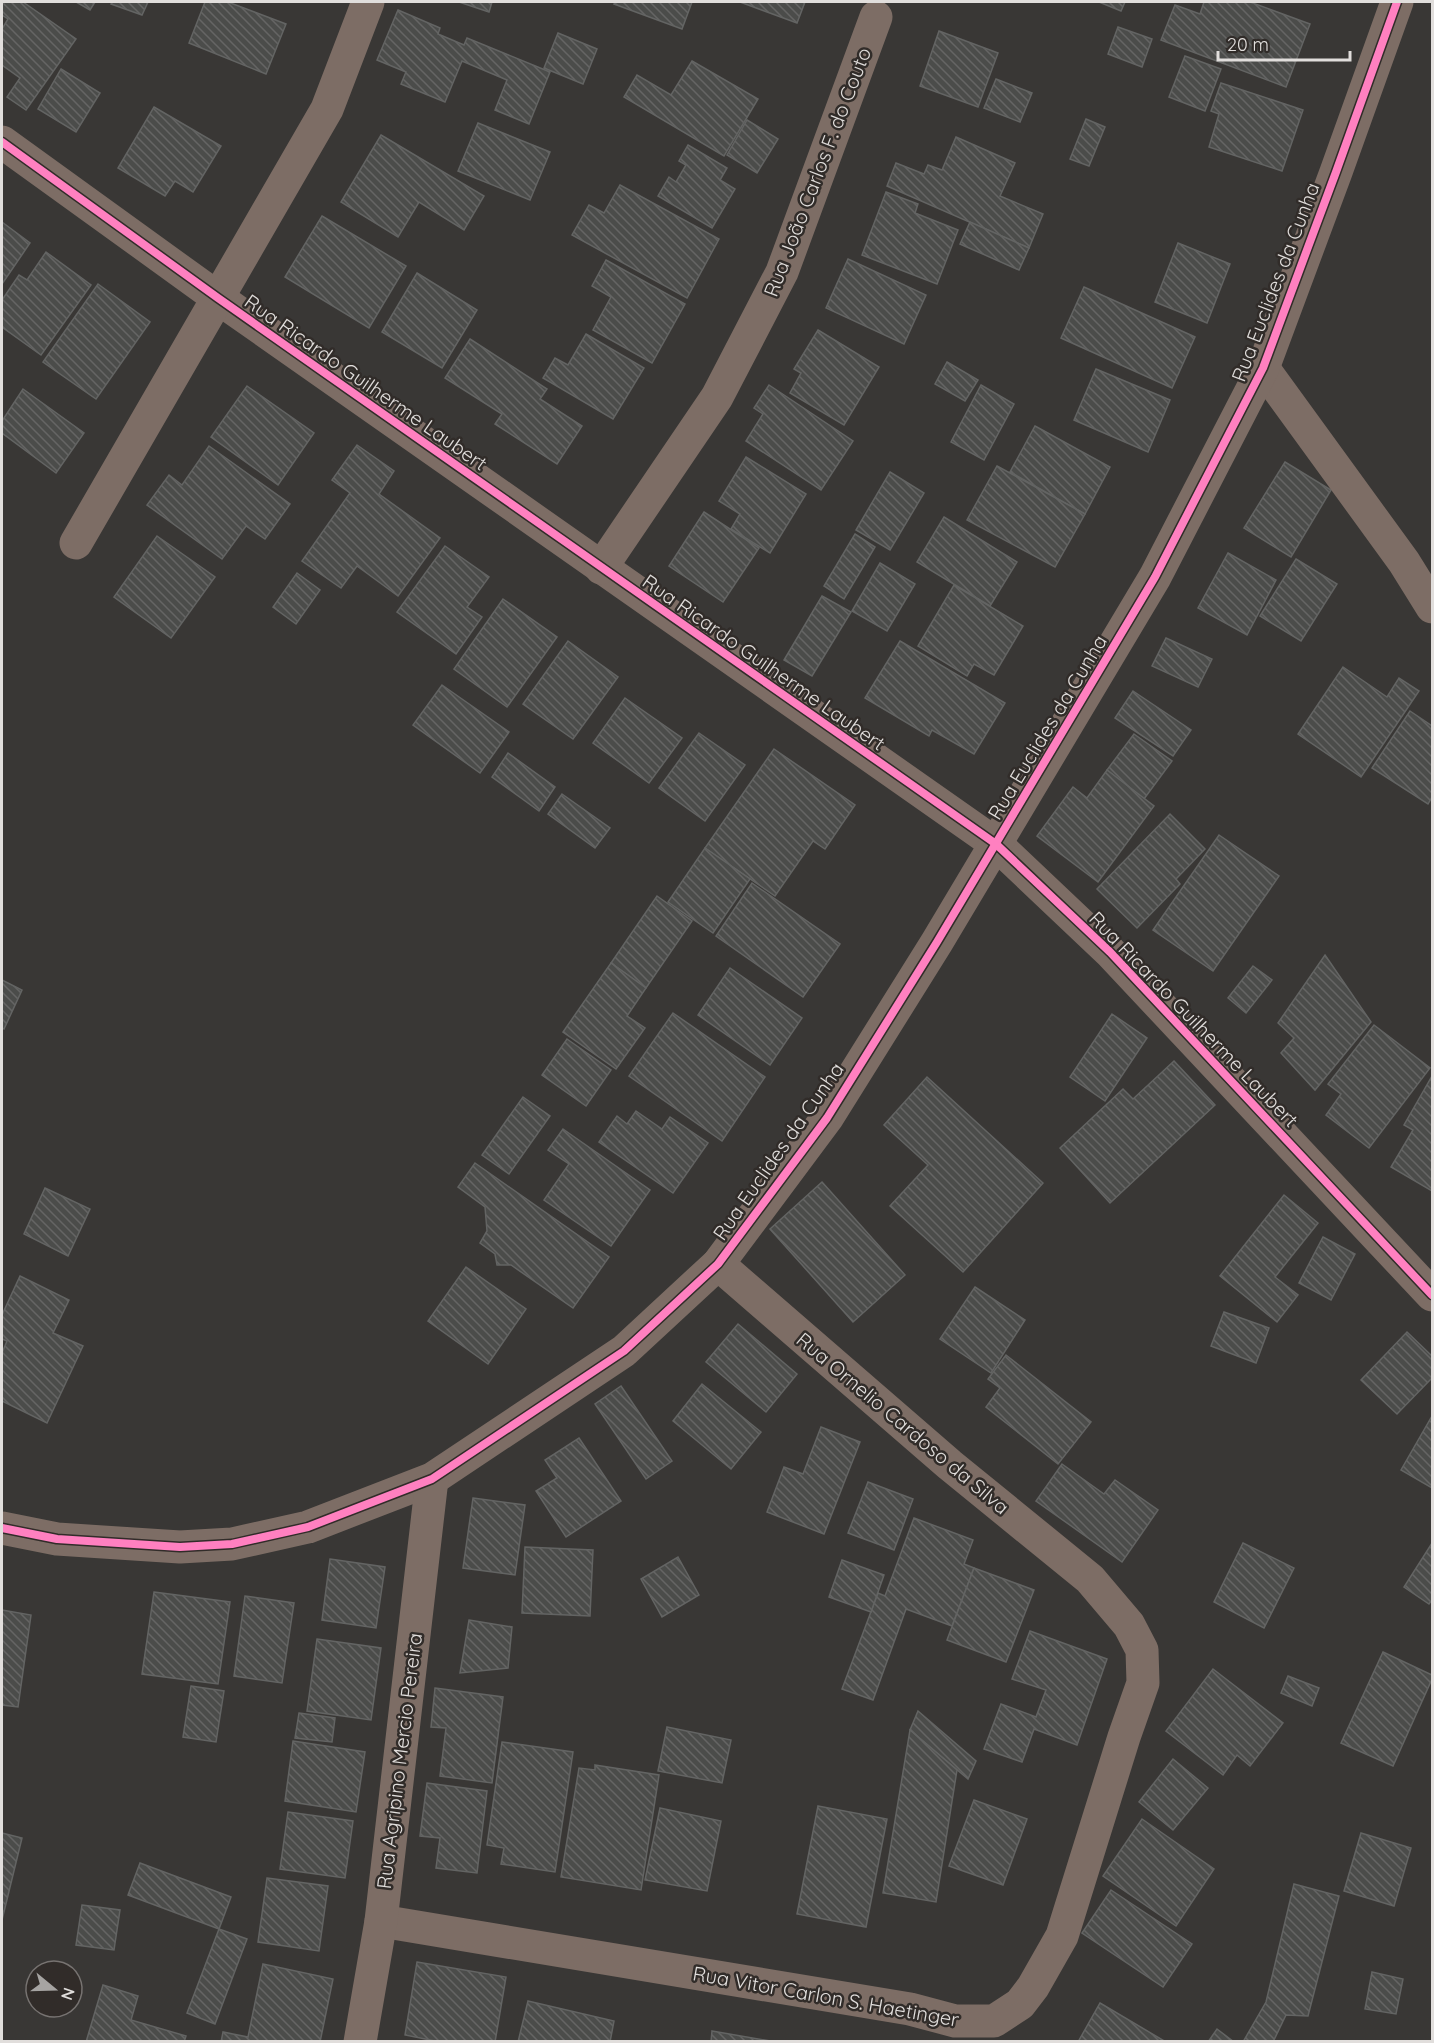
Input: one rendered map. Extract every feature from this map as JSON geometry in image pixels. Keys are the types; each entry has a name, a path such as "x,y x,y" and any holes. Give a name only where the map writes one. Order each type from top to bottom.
{"street":[{"path":"76,543 327,110 368,2"},
{"name":"Rua Euclides da Cunha","path":"2,1528 57,1539 180,1547 232,1544 308,1527 432,1479 624,1351 718,1264 827,1118 996,844 1155,577 1263,368 1397,2"},
{"name":"Rua João Carlos F. do Couto","path":"601,568 717,397 782,272 876,17"},
{"name":"Rua Ricardo Guilherme Laubert","path":"2,142 218,298 996,844 1110,952 1432,1295"},
{"path":"1263,368 1404,562 1432,607"},
{"name":"Rua Ornelio Cardoso da Silva","path":"718,1264 950,1465 1090,1579"},
{"name":"Rua Agripino Mercio Pereira","path":"360,2042 381,1921 432,1479"},
{"name":"Rua Vitor Carlon S. Haetinger","path":"381,1921 910,2008 955,2021 994,2021 1020,2004 1033,1987 1062,1936 1143,1683 1142,1650 1129,1625 1090,1579"}],"building":[{"path":"2,2 23,2 76,39 26,110 7,97 20,78 2,65 2,29 8,19 2,15"},
{"path":"76,2 95,2 90,10"},
{"path":"112,2 148,2 142,15 111,4"},
{"path":"205,2 228,2 286,24 266,74 189,43"},
{"path":"459,2 492,2 489,12"},
{"path":"615,2 692,2 682,29 614,4"},
{"path":"740,2 805,2 797,23"},
{"path":"1099,2 1125,2 1121,11"},
{"path":"1204,2 1250,2 1310,24 1286,87 1161,40 1175,5 1200,14"},
{"path":"398,10 440,28 438,34 464,45 467,38 550,72 529,124 495,110 507,80 462,61 445,102 401,84 406,72 377,60"},
{"path":"1118,27 1152,39 1142,67 1108,54"},
{"path":"939,31 998,53 978,107 920,86"},
{"path":"558,33 597,49 583,84 544,68"},
{"path":"1185,56 1221,69 1205,111 1169,97"},
{"path":"692,61 758,99 724,156 624,97 637,75 671,95"},
{"path":"61,69 100,93 76,132 38,109"},
{"path":"996,79 1032,93 1020,122 984,108"},
{"path":"1221,83 1303,110 1282,171 1209,147 1219,114 1211,111"},
{"path":"154,107 221,146 193,192 175,181 165,196 118,168"},
{"path":"1086,119 1105,127 1089,166 1070,159"},
{"path":"747,120 778,139 757,173 727,155"},
{"path":"478,123 550,152 530,200 458,171"},
{"path":"381,135 484,196 464,230 419,202 398,237 341,202"},
{"path":"956,137 1015,163 1000,196 1043,214 1029,248 887,186 896,163 924,174 928,165 942,170"},
{"path":"688,145 727,168 720,180 735,189 712,228 658,196 669,177 676,182 686,165 679,161"},
{"path":"620,185 719,239 687,298 572,235 589,205 604,213"},
{"path":"886,192 918,204 915,213 958,230 937,284 862,255"},
{"path":"322,216 406,266 369,328 285,277"},
{"path":"2,222 30,243 2,284"},
{"path":"970,222 1029,248 1019,270 960,244"},
{"path":"1178,243 1230,264 1207,323 1155,302"},
{"path":"46,252 91,285 41,355 2,327 2,300 19,275 27,280"},
{"path":"848,259 926,295 904,344 826,308"},
{"path":"606,260 685,304 652,363 593,330 611,297 592,286"},
{"path":"417,273 477,310 442,368 382,332"},
{"path":"98,284 150,322 96,399 43,362"},
{"path":"1084,287 1195,337 1172,388 1061,338"},
{"path":"818,330 879,367 844,425 790,393 801,373 794,369"},
{"path":"586,334 644,368 613,419 543,378 555,358 568,365"},
{"path":"470,339 547,389 540,399 582,426 557,464 495,424 502,414 445,378"},
{"path":"947,362 978,380 965,401 935,384"},
{"path":"1096,369 1170,400 1148,452 1074,420"},
{"path":"769,385 853,441 821,490 746,441 763,414 754,408"},
{"path":"981,385 1014,404 984,460 951,442"},
{"path":"247,386 314,433 278,485 211,437"},
{"path":"23,389 84,433 56,473 2,433 2,421"},
{"path":"1035,426 1110,467 1085,514 1010,472"},
{"path":"357,445 394,471 379,494 440,538 398,596 357,566 341,588 302,561 350,493 332,480"},
{"path":"209,446 290,504 265,539 246,526 222,559 147,505 169,475 182,485"},
{"path":"746,457 806,494 770,553 731,529 740,514 719,501"},
{"path":"1285,462 1331,490 1291,557 1244,528"},
{"path":"997,466 1085,514 1055,567 967,520"},
{"path":"890,472 924,493 890,550 856,530"},
{"path":"704,512 759,548 723,602 669,566"},
{"path":"944,517 1017,562 990,606 917,562"},
{"path":"855,534 875,547 844,599 824,586"},
{"path":"157,536 215,577 171,638 114,597"},
{"path":"445,546 489,577 467,607 482,617 456,654 397,612"},
{"path":"1228,553 1276,580 1247,635 1198,608"},
{"path":"1296,559 1337,584 1301,641 1260,616"},
{"path":"880,563 915,584 887,631 852,611"},
{"path":"297,573 320,590 296,624 273,607"},
{"path":"954,585 1023,626 994,675 974,664 967,676 918,646"},
{"path":"822,596 851,612 812,676 784,660"},
{"path":"503,599 557,637 507,707 454,669"},
{"path":"1166,638 1212,659 1198,687 1152,666"},
{"path":"568,641 618,677 573,739 523,704"},
{"path":"900,641 1005,703 974,754 932,730 929,736 865,698"},
{"path":"1343,667 1387,697 1399,678 1419,691 1361,777 1298,734"},
{"path":"442,685 509,732 480,773 413,725"},
{"path":"1133,691 1191,730 1173,756 1115,718"},
{"path":"625,698 682,738 649,783 593,743"},
{"path":"1410,711 1432,726 1432,797 1428,804 1372,768"},
{"path":"699,733 745,765 705,821 659,788"},
{"path":"1134,734 1172,761 1144,799 1107,770"},
{"path":"774,749 855,805 825,849 813,841 775,896 705,848"},
{"path":"508,753 555,787 539,811 492,777"},
{"path":"1107,770 1154,806 1098,882 1037,836 1073,787 1087,798"},
{"path":"562,794 610,828 595,848 548,814"},
{"path":"1170,814 1205,849 1176,879 1180,884 1137,928 1097,889"},
{"path":"1219,835 1279,876 1213,971 1153,930"},
{"path":"705,848 750,879 713,933 668,902"},
{"path":"752,883 840,944 803,997 716,936"},
{"path":"657,896 692,921 646,988 611,963"},
{"path":"1325,955 1371,1022 1315,1090 1281,1053 1294,1038 1278,1023"},
{"path":"611,963 646,988 627,1016 645,1028 616,1069 563,1032"},
{"path":"1253,966 1272,980 1246,1013 1228,998"},
{"path":"730,968 802,1018 770,1065 698,1015"},
{"path":"2,980 22,990 4,1029 2,1028"},
{"path":"673,1013 765,1077 722,1141 629,1076"},
{"path":"1112,1014 1147,1038 1105,1101 1070,1077"},
{"path":"1374,1025 1430,1068 1369,1148 1326,1115 1341,1094 1328,1084"},
{"path":"567,1039 611,1070 586,1106 542,1075"},
{"path":"1174,1061 1215,1105 1110,1203 1060,1148 1123,1089 1133,1099"},
{"path":"1432,1076 1432,1191 1391,1167 1413,1130 1404,1125"},
{"path":"927,1077 1043,1183 963,1272 890,1206 928,1165 884,1125"},
{"path":"523,1097 550,1116 509,1174 482,1155"},
{"path":"636,1111 662,1129 670,1117 708,1143 673,1193 599,1142 617,1116 627,1124"},
{"path":"563,1129 650,1190 611,1246 544,1200 569,1164 548,1150"},
{"path":"475,1163 609,1257 573,1308 511,1265 497,1265 495,1254 480,1243 487,1231 485,1207 458,1187"},
{"path":"822,1182 905,1275 853,1322 770,1229"},
{"path":"45,1188 90,1209 68,1256 24,1234"},
{"path":"1284,1195 1318,1223 1275,1277 1298,1295 1277,1322 1220,1276"},
{"path":"1323,1237 1355,1254 1331,1300 1299,1283"},
{"path":"466,1267 526,1309 488,1364 428,1321"},
{"path":"20,1276 69,1300 53,1333 83,1346 47,1423 2,1401 2,1353 7,1341 2,1339 2,1315"},
{"path":"975,1287 1025,1320 991,1373 940,1339"},
{"path":"1224,1312 1269,1328 1256,1363 1211,1346"},
{"path":"738,1324 797,1374 766,1412 706,1362"},
{"path":"1407,1332 1432,1356 1432,1378 1397,1414 1361,1380"},
{"path":"1006,1355 1091,1422 1058,1464 986,1407 1000,1388 988,1379"},
{"path":"702,1384 761,1432 731,1469 673,1421"},
{"path":"621,1386 672,1461 646,1479 595,1404"},
{"path":"1432,1416 1432,1488 1401,1470"},
{"path":"821,1427 860,1442 824,1534 767,1512 784,1467 803,1474"},
{"path":"579,1438 621,1501 566,1537 536,1491 557,1478 545,1460"},
{"path":"1062,1464 1104,1494 1115,1480 1158,1510 1122,1562 1036,1501"},
{"path":"868,1482 913,1499 894,1550 848,1533"},
{"path":"473,1498 525,1505 515,1575 463,1568"},
{"path":"914,1518 973,1540 964,1564 974,1568 952,1626 906,1609 873,1700 842,1689 878,1593 885,1596"},
{"path":"1243,1543 1294,1568 1264,1628 1214,1602"},
{"path":"1432,1543 1432,1600 1429,1604 1404,1587"},
{"path":"525,1547 593,1550 590,1616 522,1613"},
{"path":"678,1557 699,1595 662,1617 641,1579"},
{"path":"330,1559 385,1567 376,1628 322,1620"},
{"path":"842,1560 884,1575 871,1612 829,1597"},
{"path":"974,1568 1034,1590 1006,1662 947,1640"},
{"path":"154,1592 230,1602 218,1684 142,1674"},
{"path":"245,1596 294,1603 282,1683 234,1676"},
{"path":"2,1610 31,1615 18,1707 2,1705"},
{"path":"469,1620 512,1627 508,1668 460,1673"},
{"path":"1030,1631 1107,1659 1077,1745 1034,1729 1022,1762 984,1749 1001,1704 1036,1717 1046,1690 1012,1679"},
{"path":"317,1639 381,1648 371,1720 307,1711"},
{"path":"1383,1652 1432,1675 1393,1766 1341,1743"},
{"path":"1213,1669 1283,1723 1250,1766 1237,1755 1223,1775 1166,1731"},
{"path":"1288,1676 1319,1688 1312,1706 1281,1693"},
{"path":"191,1686 224,1691 216,1742 183,1737"},
{"path":"435,1688 503,1697 492,1783 440,1776 446,1728 431,1727"},
{"path":"918,1711 976,1761 968,1779 910,1730"},
{"path":"299,1713 335,1718 332,1742 295,1738"},
{"path":"667,1727 731,1740 722,1783 658,1771"},
{"path":"910,1730 957,1770 936,1902 883,1893"},
{"path":"293,1741 365,1752 356,1812 285,1801"},
{"path":"502,1742 573,1752 555,1872 501,1864 504,1848 487,1845"},
{"path":"1173,1759 1208,1788 1173,1830 1139,1802"},
{"path":"595,1765 659,1775 641,1890 561,1877 579,1768 595,1770"},
{"path":"427,1783 487,1791 477,1873 436,1868 440,1838 420,1836"},
{"path":"974,1800 1027,1819 1003,1885 949,1866"},
{"path":"818,1806 887,1819 866,1927 797,1914"},
{"path":"660,1808 721,1821 707,1891 645,1880"},
{"path":"288,1812 353,1821 345,1878 280,1869"},
{"path":"1142,1819 1214,1869 1176,1926 1103,1876"},
{"path":"2,1833 22,1838 2,1920"},
{"path":"1361,1833 1411,1848 1394,1906 1344,1891"},
{"path":"140,1863 231,1897 219,1929 128,1895"},
{"path":"267,1878 328,1886 319,1951 258,1942"},
{"path":"1294,1884 1339,1896 1308,2016 1286,2015 1273,2042 1243,2042 1266,2002"},
{"path":"1111,1890 1192,1944 1163,1987 1082,1933"},
{"path":"82,1905 120,1910 114,1950 76,1945"},
{"path":"219,1929 247,1939 215,2024 187,2013"},
{"path":"417,1962 506,1977 495,2042 440,2042 405,2035"},
{"path":"263,1964 333,1979 320,2042 221,2042 223,2032 248,2037"},
{"path":"1372,1972 1403,1979 1396,2014 1365,2009"},
{"path":"103,1985 138,1996 131,2020 186,2036 184,2042 86,2042"},
{"path":"528,2001 614,2021 610,2042 518,2042"},
{"path":"1100,2003 1166,2042 1078,2042"},
{"path":"1217,2029 1234,2042 1208,2042"},
{"path":"712,2031 776,2042 711,2042"}],"cycle path":[{"path":"2,1528 57,1539 180,1547 232,1544 308,1527 432,1479 624,1351 718,1264 827,1118 937,942 1155,577 1263,368 1397,2"},
{"path":"2,142 218,298 996,844 1110,952 1432,1295"}]}
